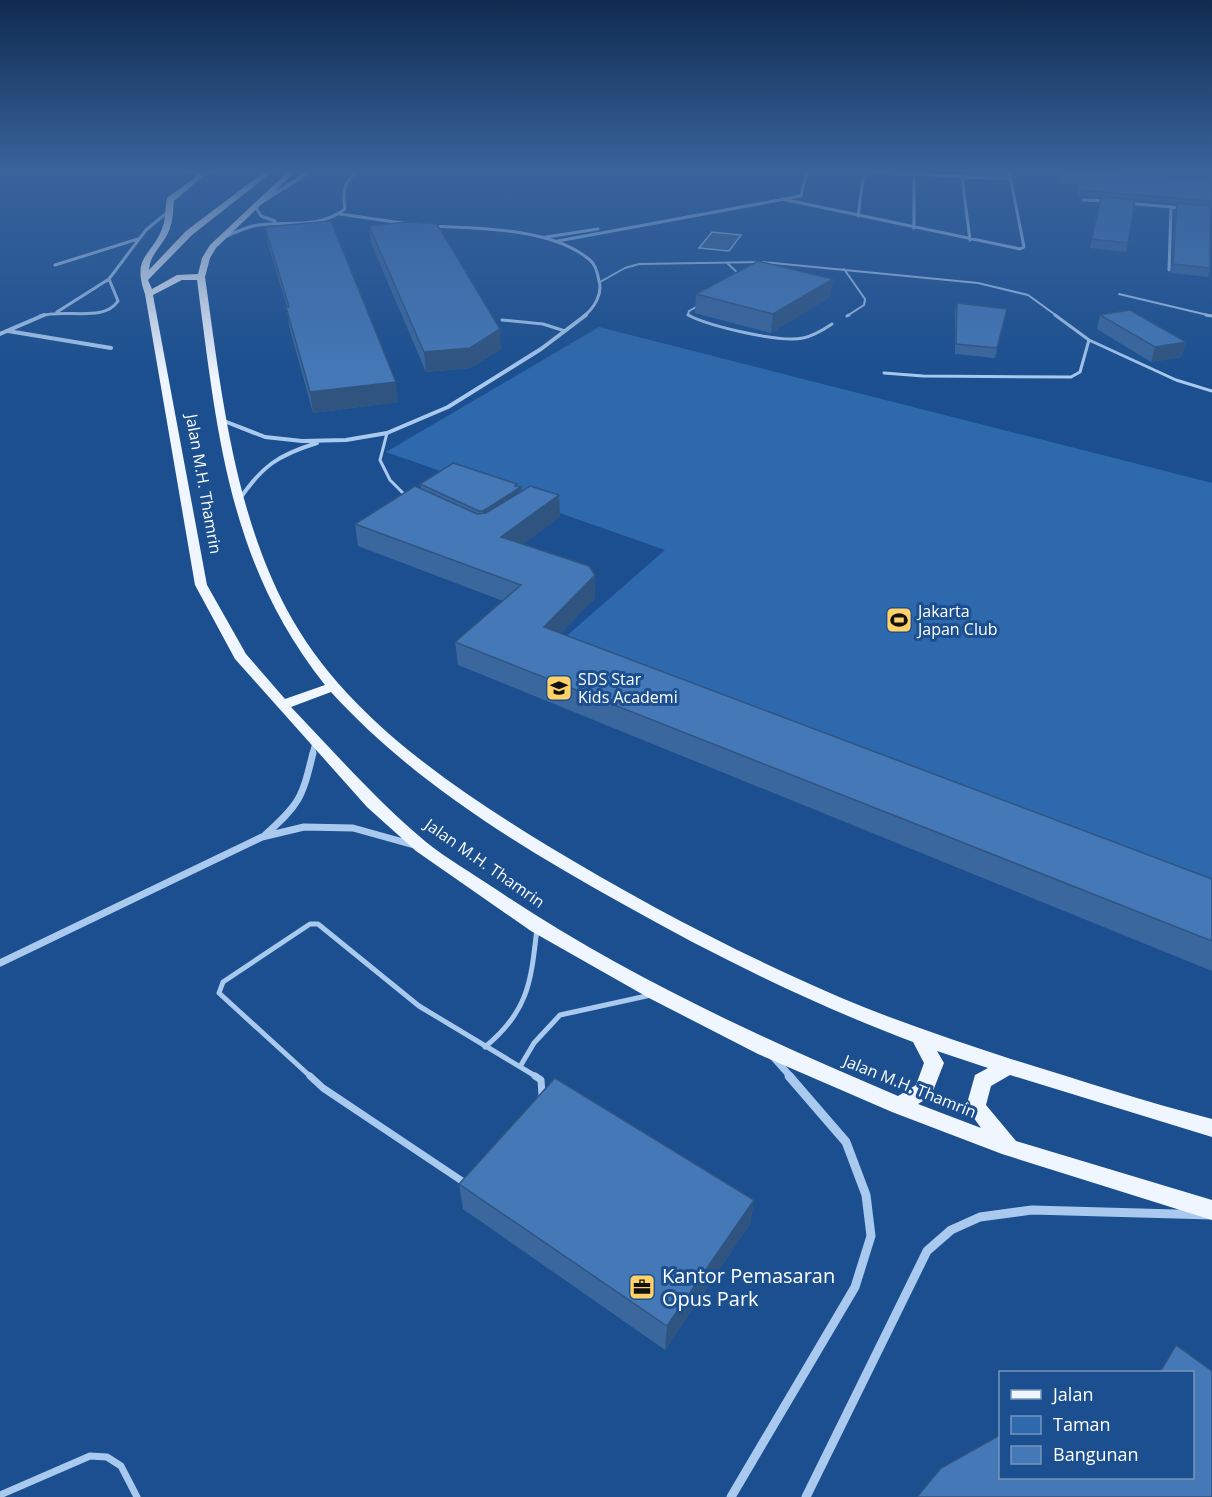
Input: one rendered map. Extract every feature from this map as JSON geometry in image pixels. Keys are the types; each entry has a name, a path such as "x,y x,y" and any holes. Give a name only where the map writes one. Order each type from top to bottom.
{"main road":[{"path":"144,280 146,259 161,239"},
{"path":"144,280 184,239"},
{"name":"Jalan M.H. Thamrin","path":"219,240 206,258 201,278 239,501 259,561 280,608 332,687 394,747 495,821 591,881 803,989 920,1037 1212,1128"},
{"path":"155,270 179,270 206,258"},
{"path":"149,294 180,277 201,278"},
{"name":"Jalan M.H. Thamrin","path":"144,280 149,294 201,585 240,656 315,742 373,803 422,847 537,926 656,993 765,1048 899,1106 1009,1148 1212,1212"},
{"path":"282,705 332,687"},
{"path":"899,1106 924,1090 934,1063 920,1037"},
{"path":"1009,1066 982,1081 976,1107 1009,1148"}],"street":[{"path":"56,265 75,257 139,239"},
{"path":"57,312 109,279 139,239"},
{"path":"224,421 265,436 324,441 346,440 387,433 448,407 541,349 589,312 600,294 600,282 592,261 552,239"},
{"path":"558,241 568,239"},
{"path":"965,239 1009,249 1020,249 1024,246 1023,239"},
{"path":"1169,270 1170,239"},
{"path":"0,334 36,317 57,312 85,313 115,307 118,301 109,279"},
{"path":"7,331 111,348"},
{"path":"239,501 258,473 269,462 291,451 324,441"},
{"path":"262,837 291,812 304,790 315,742"},
{"path":"0,963 262,837 304,827 353,828 422,847"},
{"path":"731,1497 855,1287 871,1236 866,1194 846,1142 765,1048"},
{"path":"806,1497 927,1251 951,1230 981,1217 1032,1210 1212,1212"}],"lane":[{"path":"600,282 625,268 639,264 763,262 844,269 1010,289 1040,302 1089,340 1176,380 1212,391"},
{"path":"727,263 737,270 741,277 736,282"},
{"path":"844,269 865,299 864,305 847,316"},
{"path":"1119,294 1212,316"},
{"path":"698,306 689,311 688,315 781,338 799,339 813,335 832,324"},
{"path":"502,320 543,324 565,331"},
{"path":"884,373 923,376 1071,377 1080,372 1089,340"},
{"path":"387,433 380,460 390,480 408,498"},
{"path":"318,924 418,1005 485,1047 521,1065 541,1080 542,1095 480,1177 471,1182 462,1181 323,1088 219,993 220,987 223,982 304,926 318,924"},
{"path":"485,1047 505,1029 526,1000 537,926"},
{"path":"521,1065 534,1043 560,1016 656,993"},
{"path":"0,1495 90,1456 107,1457 121,1466 137,1497"}],"green space":[{"name":"Jakarta Japan Club","path":"599,327 1212,483 1212,902 555,646 665,550 386,452"}],"shaded area":[{"path":"706,239 738,239 729,251 699,248"}],"building":[{"path":"269,239 338,239 396,382 310,392 286,307 289,307"},
{"path":"375,239 446,239 500,329 470,348 424,352"},
{"path":"1092,239 1129,239 1128,243"},
{"path":"1175,239 1210,239 1210,268 1173,264"},
{"path":"758,261 833,279 773,314 696,294"},
{"path":"957,303 1007,309 997,348 956,344"},
{"path":"1130,310 1186,342 1155,347 1100,315"},
{"path":"453,463 521,487 483,511 479,511 420,484"},
{"path":"415,486 477,514 486,513 530,486 559,495 501,537 589,566 595,575 544,627 1212,879 1212,941 455,642 521,585 355,524"},
{"name":"Kantor Pemasaran Opus Park","path":"555,1078 754,1200 667,1326 459,1184"},
{"path":"1176,1345 1212,1371 1212,1497 917,1497 941,1468 999,1436 999,1479 1194,1479 1194,1371 1161,1371"}],"place":[{"name":"Jakarta Japan Club","path":"899,620"},
{"name":"SDS Star Kids Academi","path":"559,688"},
{"name":"Kantor Pemasaran Opus Park","path":"642,1287"}]}
